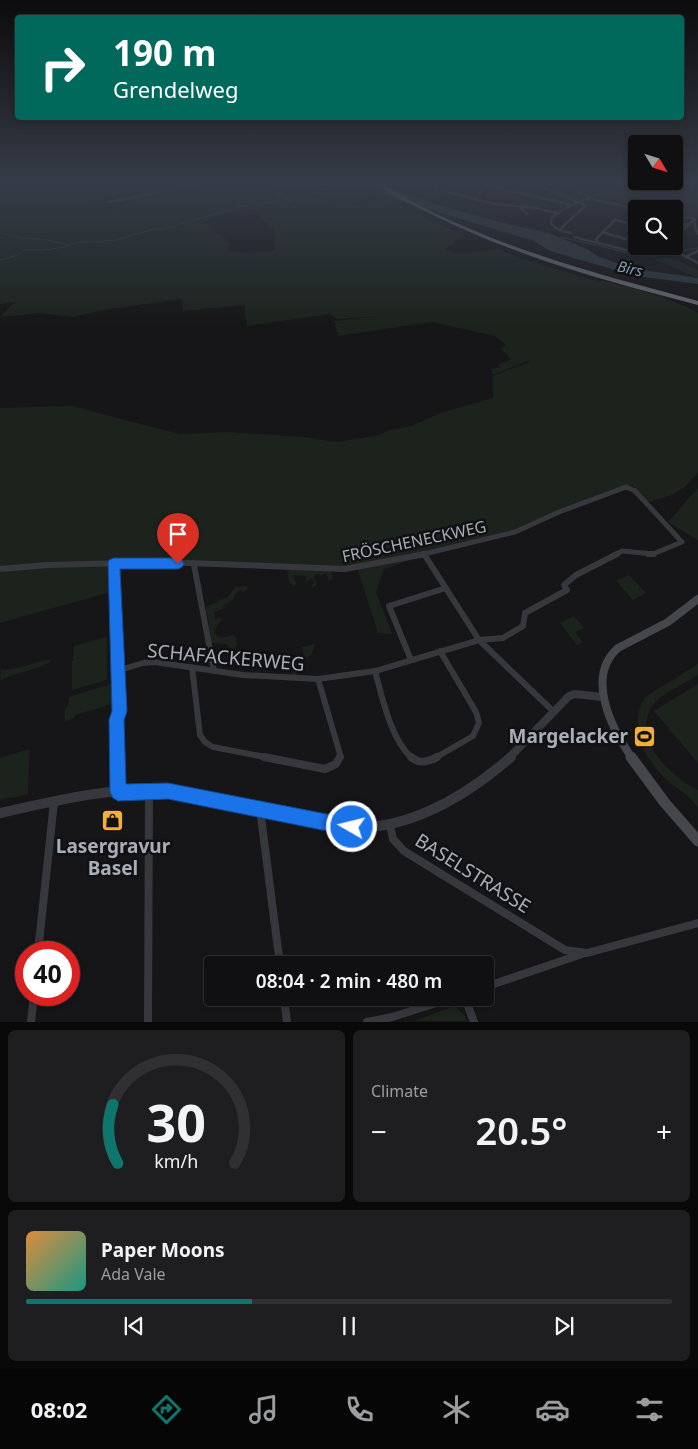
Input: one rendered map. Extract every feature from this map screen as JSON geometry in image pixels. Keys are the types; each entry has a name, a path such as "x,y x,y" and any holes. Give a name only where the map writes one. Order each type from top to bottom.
{"highway":[{"path":"475,231 516,248 630,284 698,309"},
{"path":"480,231 581,267 698,300"},
{"path":"630,284 698,300"}],"main road":[{"path":"698,599 684,611 659,627 616,650 604,670 601,680 602,697 607,714 619,736 641,770 698,841"}],"street":[{"path":"561,231 571,234"},
{"path":"684,231 677,238 675,247 677,252 698,264"},
{"path":"599,244 596,239 602,232 628,240"},
{"path":"574,237 628,251"},
{"path":"684,256 698,251"},
{"name":"FRÖSCHENECKWEG","path":"0,570 48,565 161,562 194,565 229,564 345,569 515,532 559,512 626,487 634,491 682,542"},
{"name":"SCHAFACKERWEG","path":"117,671 143,663 154,662 259,677 318,679 375,671 479,640 503,638 523,626 525,613 567,590 564,585 576,575 622,551 653,554 682,542"},
{"path":"424,553 479,640 554,712"},
{"path":"114,563 120,711 117,720 118,792"},
{"path":"194,565 214,671"},
{"path":"411,660 389,606 446,588"},
{"path":"375,671 386,711 406,752 414,760 429,762 473,736 479,723 476,712 440,651"},
{"path":"192,667 199,730 205,742 213,747 331,769 338,762 340,754 318,679"},
{"path":"0,813 118,792 150,791 178,793 336,826 390,825 424,813 495,771 515,754 572,695 602,697"},
{"path":"148,1022 150,791"},
{"path":"39,941 54,802"},
{"path":"260,809 279,956"},
{"name":"BASELSTRASSE","path":"390,825 393,839 404,851 565,950 587,952 698,922"},
{"path":"494,983 587,952"},
{"path":"31,1022 33,1006"},
{"path":"285,1006 288,1022"},
{"path":"367,1022 392,1017 427,1006"},
{"path":"468,1006 474,1022"}],"shaded area":[{"path":"0,231 213,231 223,236 230,245 229,251 249,253 275,250 273,231 454,231 466,236 453,241 454,243 446,249 456,254 499,249 520,258 599,282 603,281 652,294 698,313 698,472 687,485 676,493 648,502 632,485 556,511 513,530 445,548 384,569 376,592 392,634 378,633 357,567 114,563 114,591 0,623 0,408 72,406 179,434 226,432 305,437 336,442 376,436 390,430 411,426 443,412 493,398 493,376 531,361 493,375 491,369 500,367 498,364 511,360 501,348 506,345 495,336 432,322 338,336 334,321 381,316 337,319 330,314 247,326 244,305 183,311 182,299 103,310 73,317 39,313 0,317 15,302 0,304"},
{"path":"669,257 698,270 698,278 655,259"},
{"path":"698,488 698,540 668,522"},
{"path":"287,569 330,570 333,579 329,581 326,573 321,576 316,574 314,577 317,585 312,588 311,586 314,583 312,578 306,582 306,576 294,575 293,577 297,584 294,586 289,582"},
{"path":"629,575 646,593 633,600 616,581"},
{"path":"247,586 248,589 243,592 241,590 234,595 234,599 224,605 223,609 214,612 215,620 219,617 222,619 214,633 221,638 233,635 237,638 236,642 238,643 233,651 227,644 212,643 206,607 228,597 235,587"},
{"path":"574,616 584,628 575,632 583,642 577,645 560,623"},
{"path":"107,637 107,680 72,690 72,661 81,658 73,660 74,646"},
{"path":"315,644 311,655 298,663 299,672 294,676 290,675 294,671 293,665 288,666 289,661 305,658 302,647"},
{"path":"51,659 50,662 38,668 0,681 1,669 9,670"},
{"name":"Margelacker","path":"698,664 698,675 668,693 653,705 647,718 646,730 656,755 676,776 698,790 698,807 666,779 651,761 640,741 638,719 645,697"},
{"path":"111,684 112,704 75,715 74,718 65,721 65,709 68,706 69,697"},
{"path":"698,684 698,763 654,711"},
{"path":"29,749 28,794 0,800 0,758"},
{"path":"455,1006 465,1016 467,1021 414,1021"}],"water":[{"name":"Birs","path":"500,231 539,231 549,233 587,249 599,257 636,269 698,278 698,284 636,276 550,251 534,241"}],"waterway":[{"path":"0,260 18,255 23,250 44,250 65,247 74,243 116,240 148,231"},
{"path":"0,233 20,238 43,239 68,245"},
{"name":"Birs","path":"559,239 561,237 637,255 656,256 698,248"}],"place":[{"name":"Margelacker","path":"644,736"},
{"name":"Lasergravur Basel","path":"113,820"}],"route":[{"path":"178,564 161,562 114,563 117,679 120,711 117,720 118,792 168,791 336,826 352,827"}]}
